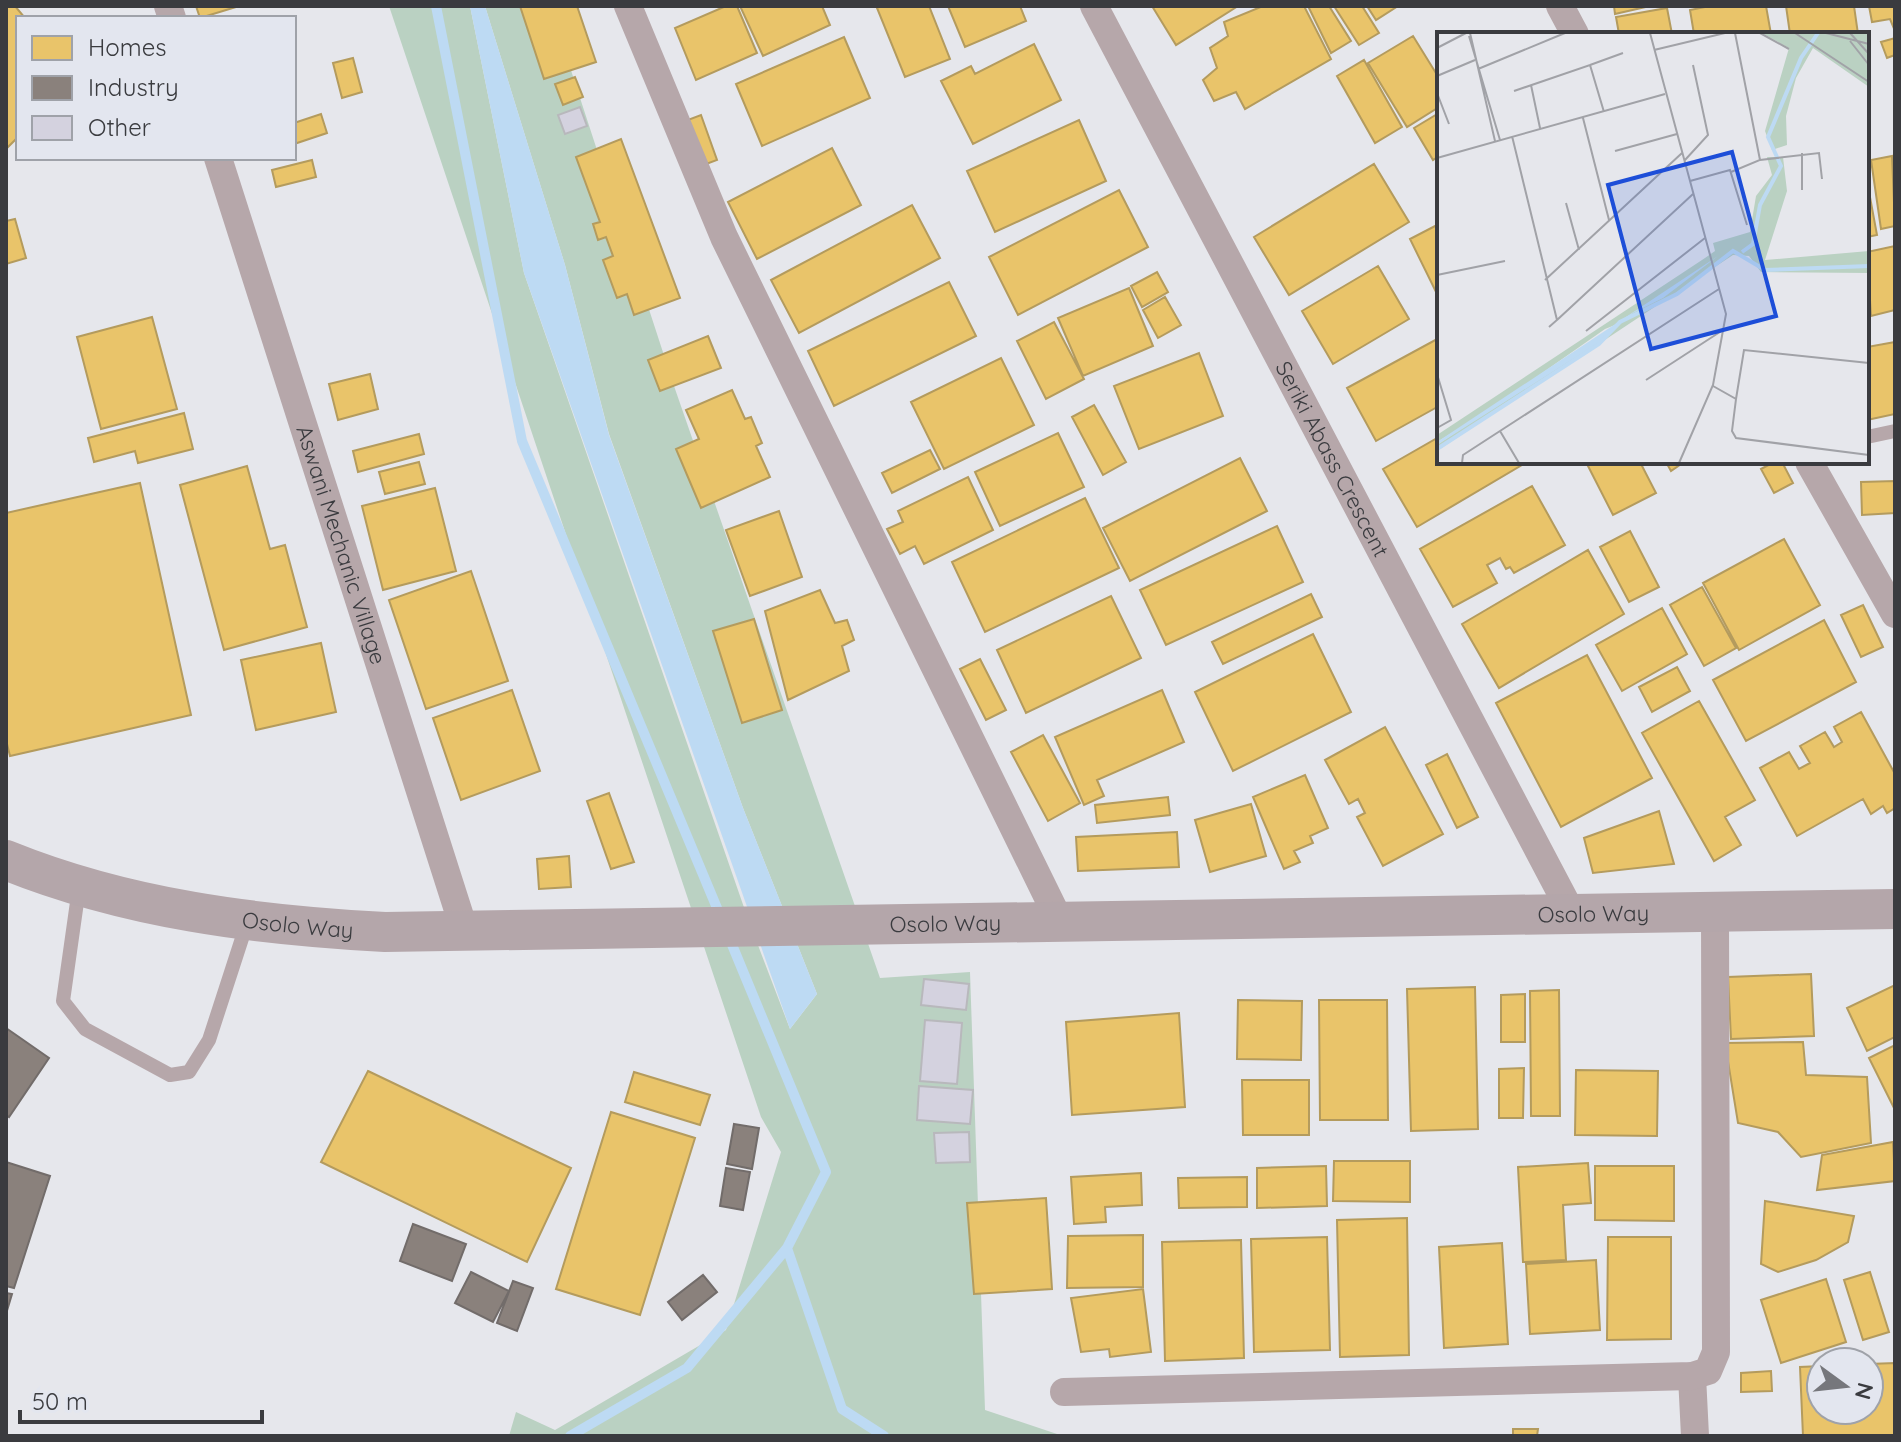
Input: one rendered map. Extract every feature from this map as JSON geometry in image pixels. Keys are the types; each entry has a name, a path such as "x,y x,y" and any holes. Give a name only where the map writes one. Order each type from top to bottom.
{"main road":[{"name":"Osolo Way","path":"8,855 79,884 166,909 248,921 385,932 1715,909 1895,909"}],"street":[{"path":"628,6 724,237 1060,922"},
{"name":"Seriki Abass Crescent","path":"1094,6 1571,912"},
{"path":"1560,6 1574,32"},
{"name":"Aswani Mechanic Village","path":"219,160 465,932"},
{"path":"1810,464 1895,614"},
{"path":"1064,1392 1692,1376 1708,1371 1716,1352 1715,909"},
{"path":"1692,1376 1695,1436"}],"lane":[{"path":"1869,437 1895,431"},
{"path":"79,884 63,1001 85,1029 170,1075 189,1072 209,1040 248,921"}],"green space":[{"path":"389,6 470,6 524,273 748,919 790,1029 817,994 743,808 609,434 565,265 485,6 550,6 674,386 880,978 970,972 985,1410 1063,1436 509,1436 516,1412 555,1430 726,1330 781,1152 761,1117"}],"water":[{"path":"470,6 485,6 565,265 609,435 743,808 817,994 790,1029 524,273"}],"building: Homes":[{"path":"6,6 15,6 23,16 16,16 16,139 6,149"},
{"path":"196,6 236,7 207,16 199,16"},
{"path":"520,6 577,6 596,62 544,79"},
{"path":"726,6 737,6 757,53 696,80 675,28"},
{"path":"740,6 822,6 830,25 763,56"},
{"path":"929,6 950,59 905,77 877,8"},
{"path":"948,6 1020,6 1026,21 965,47"},
{"path":"1152,6 1238,6 1176,45"},
{"path":"1263,6 1304,6 1331,59 1245,109 1236,92 1214,101 1203,80 1217,68 1210,48 1228,36 1224,22"},
{"path":"1308,6 1329,6 1351,41 1331,53"},
{"path":"1334,6 1362,6 1379,33 1359,45"},
{"path":"1367,6 1398,6 1376,20"},
{"path":"1614,6 1650,6 1615,14"},
{"path":"1710,6 1766,6 1771,32 1694,32 1690,10"},
{"path":"1786,6 1854,6 1858,32 1790,32"},
{"path":"1869,6 1895,6 1895,31 1890,19 1872,22"},
{"path":"1667,8 1672,32 1619,32 1616,17"},
{"path":"1413,36 1437,75 1437,108 1407,127 1368,63"},
{"path":"844,37 870,98 762,146 736,84"},
{"path":"1895,38 1895,55 1887,58 1881,42"},
{"path":"1034,44 1061,100 973,144 941,81 971,66 975,74"},
{"path":"353,58 362,92 342,98 333,63"},
{"path":"1364,60 1402,127 1375,143 1337,76"},
{"path":"575,77 583,97 563,105 555,84"},
{"path":"321,114 327,133 296,143 296,122"},
{"path":"1437,114 1437,157 1433,160 1414,128"},
{"path":"701,115 717,160 701,166 685,121"},
{"path":"1079,120 1106,181 995,232 967,171"},
{"path":"621,139 680,298 634,315 627,294 617,298 603,260 613,256 606,237 598,240 593,224 600,222 576,157"},
{"path":"832,148 861,205 757,259 728,202"},
{"path":"1892,156 1895,226 1881,229 1871,160"},
{"path":"312,160 316,177 276,187 272,170"},
{"path":"1374,164 1409,222 1289,295 1254,237"},
{"path":"1119,190 1148,247 1018,315 989,257"},
{"path":"1869,192 1877,235 1869,237"},
{"path":"912,205 940,258 799,333 771,280"},
{"path":"15,219 26,258 6,264 6,221"},
{"path":"1437,225 1437,294 1410,239"},
{"path":"1895,246 1895,310 1871,316 1869,284 1869,252"},
{"path":"1378,266 1409,319 1333,364 1302,311"},
{"path":"1157,272 1168,292 1142,307 1131,286"},
{"path":"949,282 976,336 834,406 808,351"},
{"path":"1129,288 1153,346 1083,376 1058,318"},
{"path":"1165,297 1181,325 1158,338 1143,310"},
{"path":"152,317 177,409 101,429 77,337"},
{"path":"1054,322 1084,379 1046,399 1017,341"},
{"path":"708,336 721,368 660,391 648,360"},
{"path":"1437,339 1437,407 1376,441 1347,388"},
{"path":"1895,342 1895,414 1869,420 1869,347"},
{"path":"1199,353 1223,416 1139,449 1114,386"},
{"path":"1001,358 1034,425 944,469 911,402"},
{"path":"370,374 378,409 338,420 329,384"},
{"path":"732,390 745,419 751,417 762,443 756,446 770,477 701,508 676,449 699,439 686,410"},
{"path":"1094,405 1126,462 1103,475 1072,417"},
{"path":"184,413 193,449 138,463 135,451 94,462 88,438"},
{"path":"1058,433 1084,487 1000,526 975,472"},
{"path":"419,434 424,454 358,472 353,451"},
{"path":"1437,438 1437,464 1524,464 1417,527 1383,469"},
{"path":"930,450 940,469 892,493 882,473"},
{"path":"1240,458 1267,511 1130,581 1103,528"},
{"path":"419,462 425,484 385,494 379,472"},
{"path":"1587,464 1641,464 1656,493 1613,515"},
{"path":"1667,464 1681,464 1671,471"},
{"path":"1770,464 1783,464 1793,483 1774,493 1761,469"},
{"path":"247,466 270,549 285,545 307,627 224,650 180,485"},
{"path":"968,477 993,530 924,564 915,546 900,554 887,529 903,522 898,511"},
{"path":"1895,481 1895,513 1862,515 1861,482"},
{"path":"140,483 191,715 10,756 6,740 6,513"},
{"path":"1532,486 1565,545 1514,573 1510,567 1506,569 1500,558 1487,565 1497,583 1453,607 1420,549"},
{"path":"435,488 456,571 383,590 362,506"},
{"path":"1085,498 1119,568 985,632 952,562"},
{"path":"779,511 802,577 750,596 726,530"},
{"path":"1277,526 1303,582 1166,645 1140,590"},
{"path":"1630,531 1659,587 1629,602 1600,547"},
{"path":"1784,539 1820,605 1739,650 1703,583"},
{"path":"1588,550 1624,614 1499,688 1462,624"},
{"path":"471,571 508,681 426,709 389,600"},
{"path":"1702,587 1736,648 1704,666 1670,605"},
{"path":"820,590 835,623 847,620 854,640 842,646 849,671 788,700 765,611"},
{"path":"1311,594 1322,617 1223,664 1212,642"},
{"path":"1111,596 1141,658 1026,713 997,650"},
{"path":"1863,605 1883,647 1861,657 1841,615"},
{"path":"1662,608 1687,654 1622,691 1596,645"},
{"path":"754,619 782,710 742,723 713,631"},
{"path":"1824,620 1856,682 1746,741 1713,680"},
{"path":"1313,634 1351,712 1233,771 1195,692"},
{"path":"321,643 336,712 256,730 241,660"},
{"path":"1587,655 1652,778 1561,827 1496,703"},
{"path":"980,659 1006,710 986,720 960,669"},
{"path":"1677,667 1690,691 1652,712 1639,687"},
{"path":"512,690 540,771 461,800 433,718"},
{"path":"1162,690 1184,742 1097,780 1104,796 1084,805 1055,737"},
{"path":"1699,701 1755,800 1725,817 1741,845 1714,861 1642,733"},
{"path":"1861,712 1895,774 1895,808 1887,813 1883,806 1871,814 1863,799 1797,836 1760,768 1789,752 1799,769 1810,763 1800,746 1825,732 1834,747 1842,742 1834,727"},
{"path":"1385,727 1443,834 1383,866 1357,817 1365,813 1358,799 1349,804 1325,760"},
{"path":"1043,735 1080,803 1048,821 1011,752"},
{"path":"1447,754 1478,817 1457,828 1426,765"},
{"path":"1305,775 1328,828 1310,836 1313,843 1294,851 1300,862 1284,869 1253,797"},
{"path":"609,793 634,862 611,869 587,801"},
{"path":"1168,797 1170,815 1097,823 1095,805"},
{"path":"1251,804 1266,856 1210,872 1195,820"},
{"path":"1659,811 1674,864 1593,873 1584,838"},
{"path":"1177,832 1179,867 1078,871 1076,837"},
{"path":"569,856 571,887 539,889 537,859"},
{"path":"1811,974 1814,1036 1731,1039 1728,977"},
{"path":"1895,985 1895,1037 1867,1051 1847,1008"},
{"path":"1475,987 1478,1129 1411,1131 1407,989"},
{"path":"1559,990 1560,1116 1531,1116 1530,991"},
{"path":"1525,994 1525,1042 1501,1042 1501,995"},
{"path":"1238,1000 1302,1001 1301,1060 1237,1059"},
{"path":"1319,1000 1387,1000 1388,1120 1320,1120"},
{"path":"1179,1013 1185,1107 1072,1115 1066,1022"},
{"path":"1803,1042 1806,1075 1867,1077 1871,1143 1801,1157 1778,1132 1738,1123 1725,1043"},
{"path":"1895,1045 1895,1110 1869,1058"},
{"path":"1524,1068 1523,1118 1499,1118 1499,1069"},
{"path":"1576,1070 1658,1071 1657,1136 1575,1135"},
{"path":"368,1071 571,1168 527,1262 321,1162"},
{"path":"634,1072 710,1095 700,1125 625,1102"},
{"path":"1242,1080 1309,1080 1309,1135 1243,1135"},
{"path":"611,1112 695,1138 640,1315 556,1289"},
{"path":"1893,1142 1895,1181 1817,1190 1822,1155"},
{"path":"1334,1161 1410,1161 1410,1202 1333,1201"},
{"path":"1588,1163 1591,1203 1563,1205 1566,1260 1523,1262 1518,1167"},
{"path":"1326,1166 1327,1206 1257,1208 1257,1168"},
{"path":"1595,1166 1674,1166 1674,1221 1595,1220"},
{"path":"1141,1173 1142,1205 1105,1207 1106,1222 1074,1224 1071,1177"},
{"path":"1247,1177 1247,1207 1179,1208 1178,1178"},
{"path":"1046,1198 1052,1289 974,1294 967,1203"},
{"path":"1765,1201 1854,1216 1848,1242 1816,1260 1778,1272 1761,1264"},
{"path":"1407,1218 1409,1355 1340,1357 1337,1220"},
{"path":"1143,1235 1143,1287 1067,1288 1068,1236"},
{"path":"1327,1237 1330,1350 1254,1352 1251,1239"},
{"path":"1608,1237 1671,1237 1671,1339 1607,1340"},
{"path":"1241,1240 1244,1358 1165,1361 1162,1242"},
{"path":"1502,1243 1508,1344 1444,1348 1439,1247"},
{"path":"1596,1260 1600,1330 1530,1334 1526,1264"},
{"path":"1870,1272 1889,1332 1863,1340 1844,1280"},
{"path":"1826,1279 1846,1342 1834,1346 1805,1346 1805,1355 1781,1363 1761,1300"},
{"path":"1143,1289 1151,1352 1110,1357 1109,1349 1081,1352 1071,1298"},
{"path":"1885,1363 1895,1363 1895,1436 1803,1436 1800,1367 1805,1367 1805,1426 1885,1426"},
{"path":"1771,1371 1772,1391 1741,1392 1741,1373"},
{"path":"1513,1429 1538,1429 1537,1436 1513,1436"}],"building: Industry":[{"path":"6,1028 49,1058 9,1117 6,1115"},
{"path":"734,1124 759,1128 752,1169 727,1164"},
{"path":"6,1162 50,1176 14,1288 6,1286"},
{"path":"726,1168 750,1172 743,1210 720,1206"},
{"path":"413,1224 466,1244 452,1281 400,1261"},
{"path":"471,1272 509,1291 493,1322 455,1303"},
{"path":"703,1275 717,1292 682,1320 668,1302"},
{"path":"513,1281 533,1288 517,1331 497,1323"},
{"path":"6,1293 12,1294 6,1314"}],"building: Other":[{"path":"580,107 587,126 565,134 558,115"},
{"path":"924,979 969,984 966,1010 921,1005"},
{"path":"925,1020 962,1023 957,1084 920,1081"},
{"path":"919,1086 973,1090 970,1124 917,1120"},
{"path":"969,1132 970,1162 936,1163 934,1133"}],"waterway":[{"path":"436,6 522,441 722,920"},
{"path":"570,1436 687,1368 787,1248 826,1172 728,935"},
{"path":"787,1248 842,1409 884,1436"}]}
